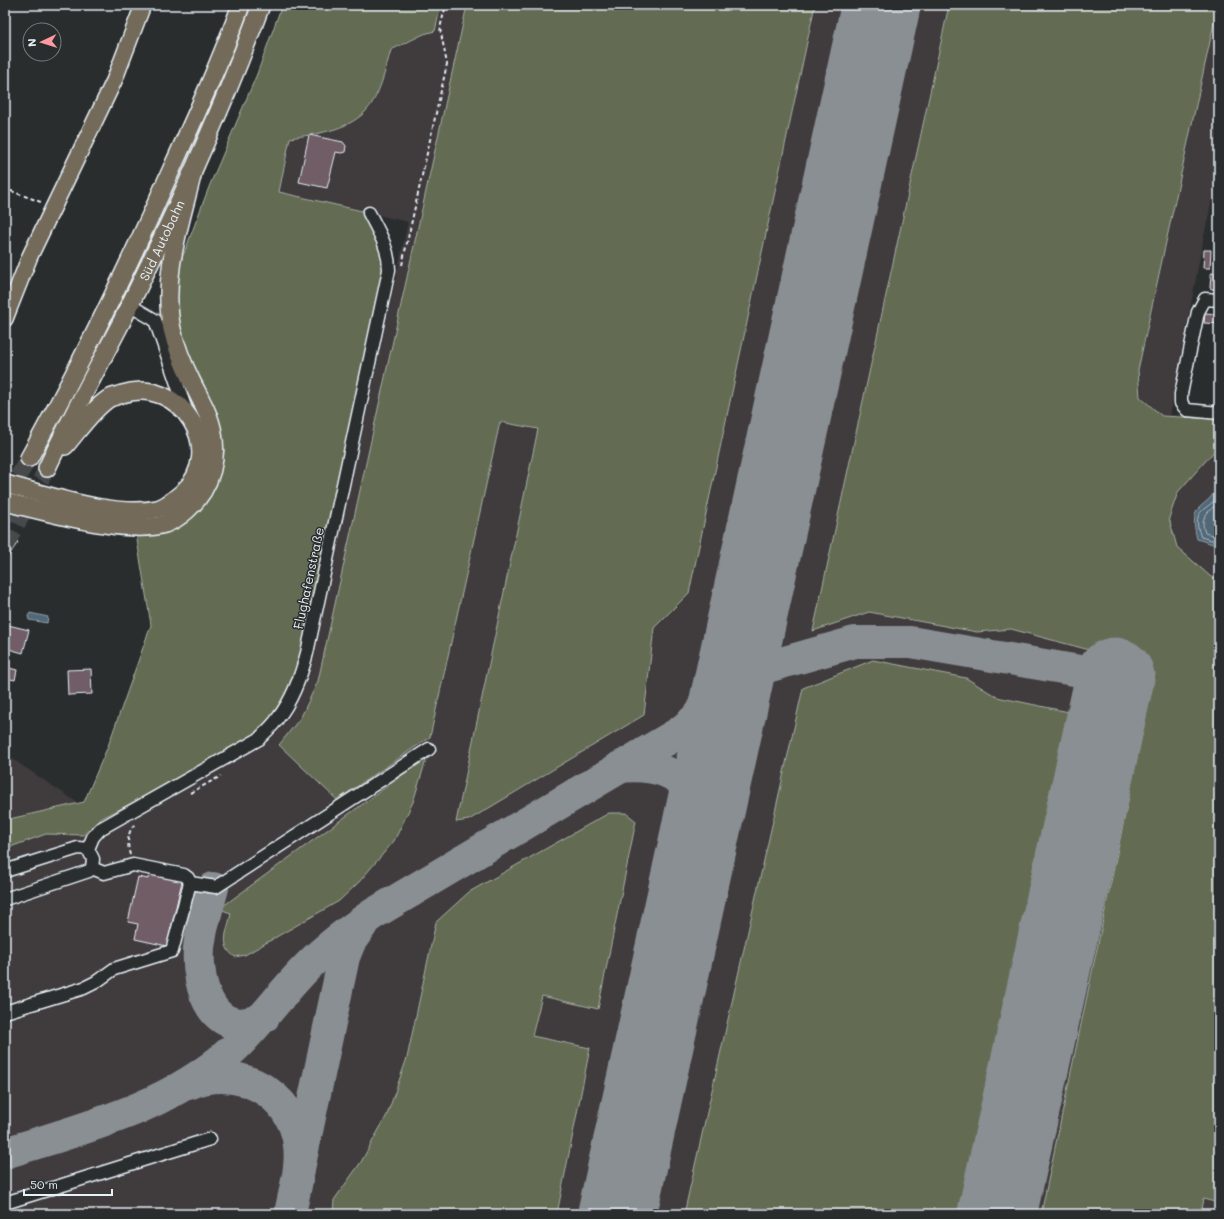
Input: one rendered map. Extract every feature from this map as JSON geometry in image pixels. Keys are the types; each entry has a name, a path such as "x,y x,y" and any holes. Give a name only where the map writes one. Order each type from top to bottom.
{"highway":[{"name":"Süd Autobahn","path":"187,413 170,399 148,392 133,390 108,399 88,418 47,468 129,305 193,172 247,43 261,5"},
{"name":"Süd Autobahn","path":"29,458 60,401 136,251 215,73 240,8"},
{"path":"5,502 100,523 147,527 166,524 183,514 199,498 209,482 214,467 216,450 213,431 207,411 180,355 172,329 169,297 170,269 193,172"},
{"path":"5,484 101,508 134,512 158,509 173,501 191,484 199,467 200,452 198,432 187,413"}],"main road":[{"path":"5,319 30,256 114,81 143,5"}],"street":[{"name":"Flughafenstraße","path":"88,849 93,837 100,829 259,738 278,719 301,675 389,270 389,256 386,245 369,213"},
{"path":"1219,300 1205,299 1198,312 1181,394 1181,403 1187,410 1219,413"},
{"path":"129,305 155,320 187,413"},
{"path":"92,868 104,873 134,865 184,875 190,882 216,888 429,749"},
{"path":"5,871 78,848 88,849 93,859 92,868 84,874 5,899"},
{"path":"5,1012 84,988 96,982 114,969 172,951 190,882"},
{"path":"5,1203 210,1139"}],"path":[{"path":"5,178 11,191 54,206"},
{"path":"5,195 11,191"}],"shaded area":[{"path":"441,5 1219,5 1219,168 1204,236 1170,415 1219,418 1219,1214 5,1214 5,754 99,817 100,835 261,746 275,734 290,716 299,697 312,661 408,222 278,192 290,138 326,132 384,74 391,50 424,34 435,31"}],"green space":[{"path":"282,5 441,5 435,31 424,34 391,50 375,99 365,112 349,124 340,128 290,138 279,192 362,211 379,246 384,264 299,663 281,705 253,736 186,776 102,818 83,835 46,834 5,849 5,820 84,802 108,746 151,625 136,534 186,521 208,500 219,478 224,452 221,427 189,357 180,328 176,294 181,261 209,187 257,74"},
{"path":"467,5 815,5 689,593 654,628 644,715 469,820 456,822 538,429 500,422 430,737 337,800 279,745 301,717 318,681"},
{"path":"949,5 1218,5 1138,370 1140,397 1162,416 1219,419 1219,446 1178,492 1169,518 1177,547 1211,577 1219,579 1219,1203 1203,1199 1200,1214 1041,1214 1155,673 1134,662 1011,629 977,632 869,612 813,631"},
{"path":"873,660 966,678 997,697 1069,712 959,1214 684,1214 803,688"},
{"path":"427,757 413,802 394,841 359,882 339,901 245,955 235,957 230,952 225,942 226,931 231,913 219,909"},
{"path":"609,813 626,813 636,821 598,1009 542,996 532,1036 590,1048 557,1214 333,1214 334,1200 361,1162 387,1115 407,1058 436,922 469,892"}],"water":[{"path":"1219,483 1219,546 1197,539 1195,517 1197,511 1210,498"},
{"path":"30,613 48,617 47,623 29,620 28,616"}],"building":[{"path":"309,135 343,142 346,146 345,152 336,152 327,188 299,182"},
{"path":"1204,250 1211,250 1210,268 1203,268"},
{"path":"1218,266 1219,292 1210,288 1211,273 1218,274"},
{"path":"1205,313 1219,314 1219,324 1204,323"},
{"path":"5,534 18,542 7,558 5,557"},
{"path":"8,625 29,630 23,653 5,648"},
{"path":"5,667 17,670 15,680 5,678"},
{"path":"91,669 92,694 68,695 67,670"},
{"path":"149,873 182,881 167,946 135,939 138,924 128,922 138,877 148,879"}],"taxiway":[{"path":"735,676 855,642 910,642 1115,677"},
{"path":"5,1153 65,1135 124,1114 181,1087 207,1070 243,1040 301,973 318,956 341,937 373,914 680,732 710,704 736,670"},
{"path":"620,767 631,766 654,768 675,776 691,791 699,812 701,830"},
{"path":"213,888 203,925 199,948 201,979 205,994 212,1007 221,1017 232,1023 247,1023 264,1017"},
{"path":"299,1169 344,957 350,942 362,925"},
{"path":"189,1084 207,1078 225,1077 243,1080 259,1087 274,1097 286,1110 294,1126 300,1154 299,1171 290,1214"}],"runway":[{"path":"617,1214 881,5"},
{"path":"997,1214 1115,677"}],"tunnel":[{"path":"5,498 29,458"},
{"path":"5,546 47,468"}]}
